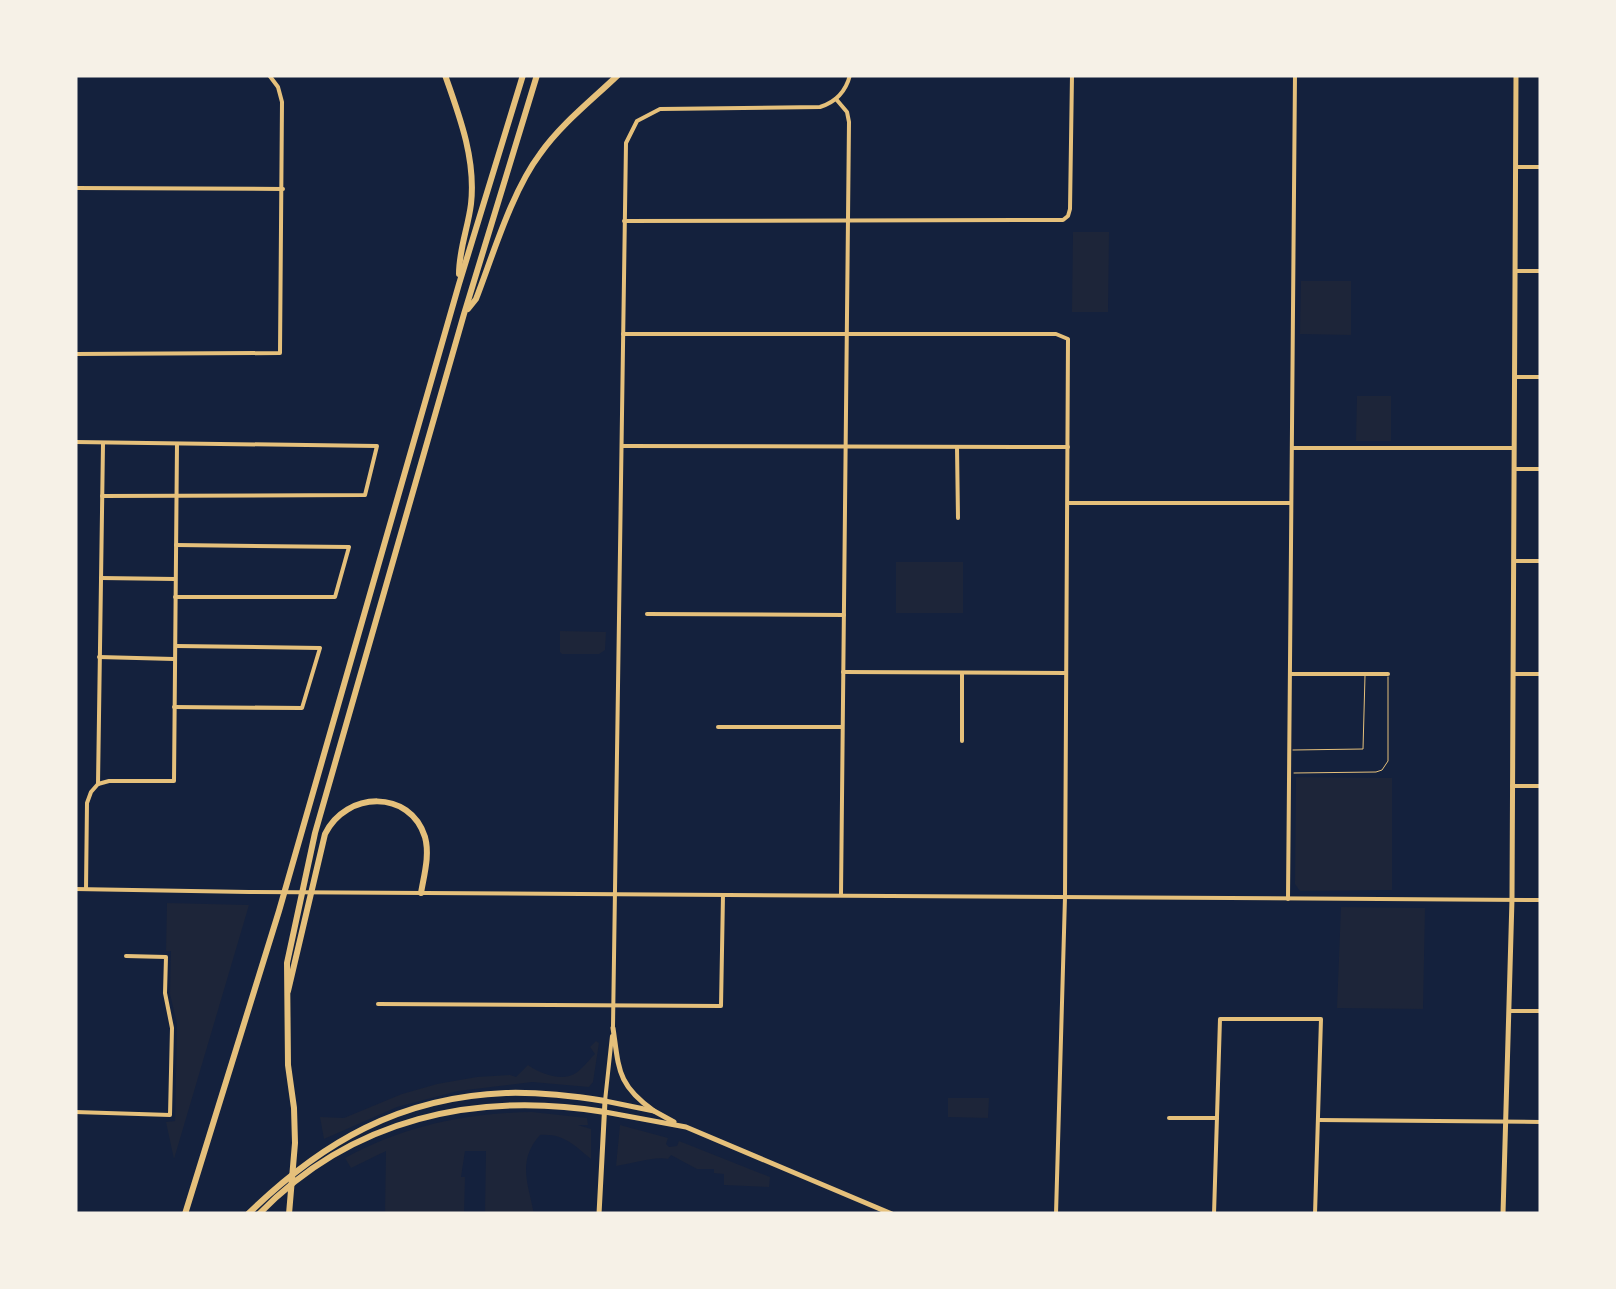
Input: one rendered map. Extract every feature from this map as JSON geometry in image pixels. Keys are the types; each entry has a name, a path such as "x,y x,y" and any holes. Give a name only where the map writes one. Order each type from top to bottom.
{"highway":[{"path":"445,75 471,168 471,200 459,256 459,284"},
{"path":"185,1214 279,911 522,75"},
{"path":"289,1214 295,1142 288,1065 287,964 315,832 536,75"},
{"path":"464,314 476,299 521,186 537,157 618,75"},
{"path":"286,997 321,848 338,814 355,804 377,801 395,805 411,816 426,844 421,894"},
{"path":"248,1214 331,1145 403,1112 437,1102 505,1093 606,1101"},
{"path":"259,1214 308,1171 405,1122 439,1112 521,1105 604,1112"}],"main road":[{"path":"1503,1214 1512,900 1516,75"},
{"path":"613,1028 624,1083 654,1111 676,1124 892,1214"},
{"path":"599,1214 606,1101 654,1111"},
{"path":"604,1112 676,1124"}],"street":[{"path":"75,354 280,353 282,102 269,75"},
{"path":"606,1101 614,1005 625,152 633,126 647,114 664,108 813,108 836,99 850,75"},
{"path":"624,221 1066,219 1070,213 1072,75"},
{"path":"1288,899 1294,75"},
{"path":"836,99 849,116 840,895"},
{"path":"1516,167 1541,167"},
{"path":"75,188 283,189"},
{"path":"1516,271 1541,271"},
{"path":"622,334 1065,336 1069,348 1064,897 1056,1214"},
{"path":"1515,377 1541,377"},
{"path":"75,442 376,446 365,495 102,496"},
{"path":"98,784 103,442"},
{"path":"86,889 90,792 109,780 174,781 176,444"},
{"path":"621,446 1068,447"},
{"path":"958,446 958,518"},
{"path":"1292,448 1515,448"},
{"path":"1514,469 1541,469"},
{"path":"1068,503 1291,504"},
{"path":"175,597 334,597 349,547 176,545"},
{"path":"1514,561 1541,561"},
{"path":"101,578 175,579"},
{"path":"647,614 844,615"},
{"path":"174,646 320,648 302,708 174,707"},
{"path":"100,657 174,658"},
{"path":"843,672 1066,673"},
{"path":"962,672 962,741"},
{"path":"1290,674 1388,674"},
{"path":"1513,674 1541,674"},
{"path":"718,726 842,727"},
{"path":"1512,786 1541,786"},
{"path":"75,889 1541,900"},
{"path":"378,1004 720,1006 723,894"},
{"path":"75,1112 170,1115 172,1028 165,994 166,957 126,956"},
{"path":"1508,1011 1541,1011"},
{"path":"1214,1214 1220,1019 1320,1019 1315,1214"},
{"path":"1169,1118 1217,1118"},
{"path":"1318,1120 1541,1122"}],"lane":[{"path":"1290,750 1363,749 1365,674"},
{"path":"1290,773 1382,770 1388,761 1388,674"}],"shaded area":[{"path":"1073,232 1109,232 1108,312 1072,312"},
{"path":"1301,281 1351,281 1351,335 1300,334"},
{"path":"1357,396 1391,396 1391,441 1356,441"},
{"path":"896,562 963,562 963,613 896,613"},
{"path":"560,631 606,632 605,650 599,654 562,654"},
{"path":"1296,777 1392,778 1392,890 1300,891 1295,884"},
{"path":"167,903 249,905 174,1159 166,1122 175,1121 177,1024 170,994 171,951 166,951"},
{"path":"1341,907 1425,908 1423,1009 1337,1008"},
{"path":"596,1041 599,1043 589,1087 532,1082 458,1091 397,1107 324,1139 320,1117 344,1118 437,1084 477,1077 516,1077 528,1065 552,1076 571,1076 595,1054 590,1047"},
{"path":"948,1098 989,1098 988,1118 948,1117"},
{"path":"532,1112 587,1118 588,1125 578,1125 591,1129 591,1159 555,1136 540,1135 533,1145 526,1173 534,1214 485,1213 486,1151 465,1151 461,1177 465,1177 464,1214 385,1214 386,1151 351,1168 345,1158 390,1137 436,1123"},
{"path":"620,1125 668,1138 669,1147 677,1146 679,1141 770,1177 769,1187 724,1185 724,1174 714,1173 714,1169 697,1169 671,1155 668,1159 616,1166"}]}
